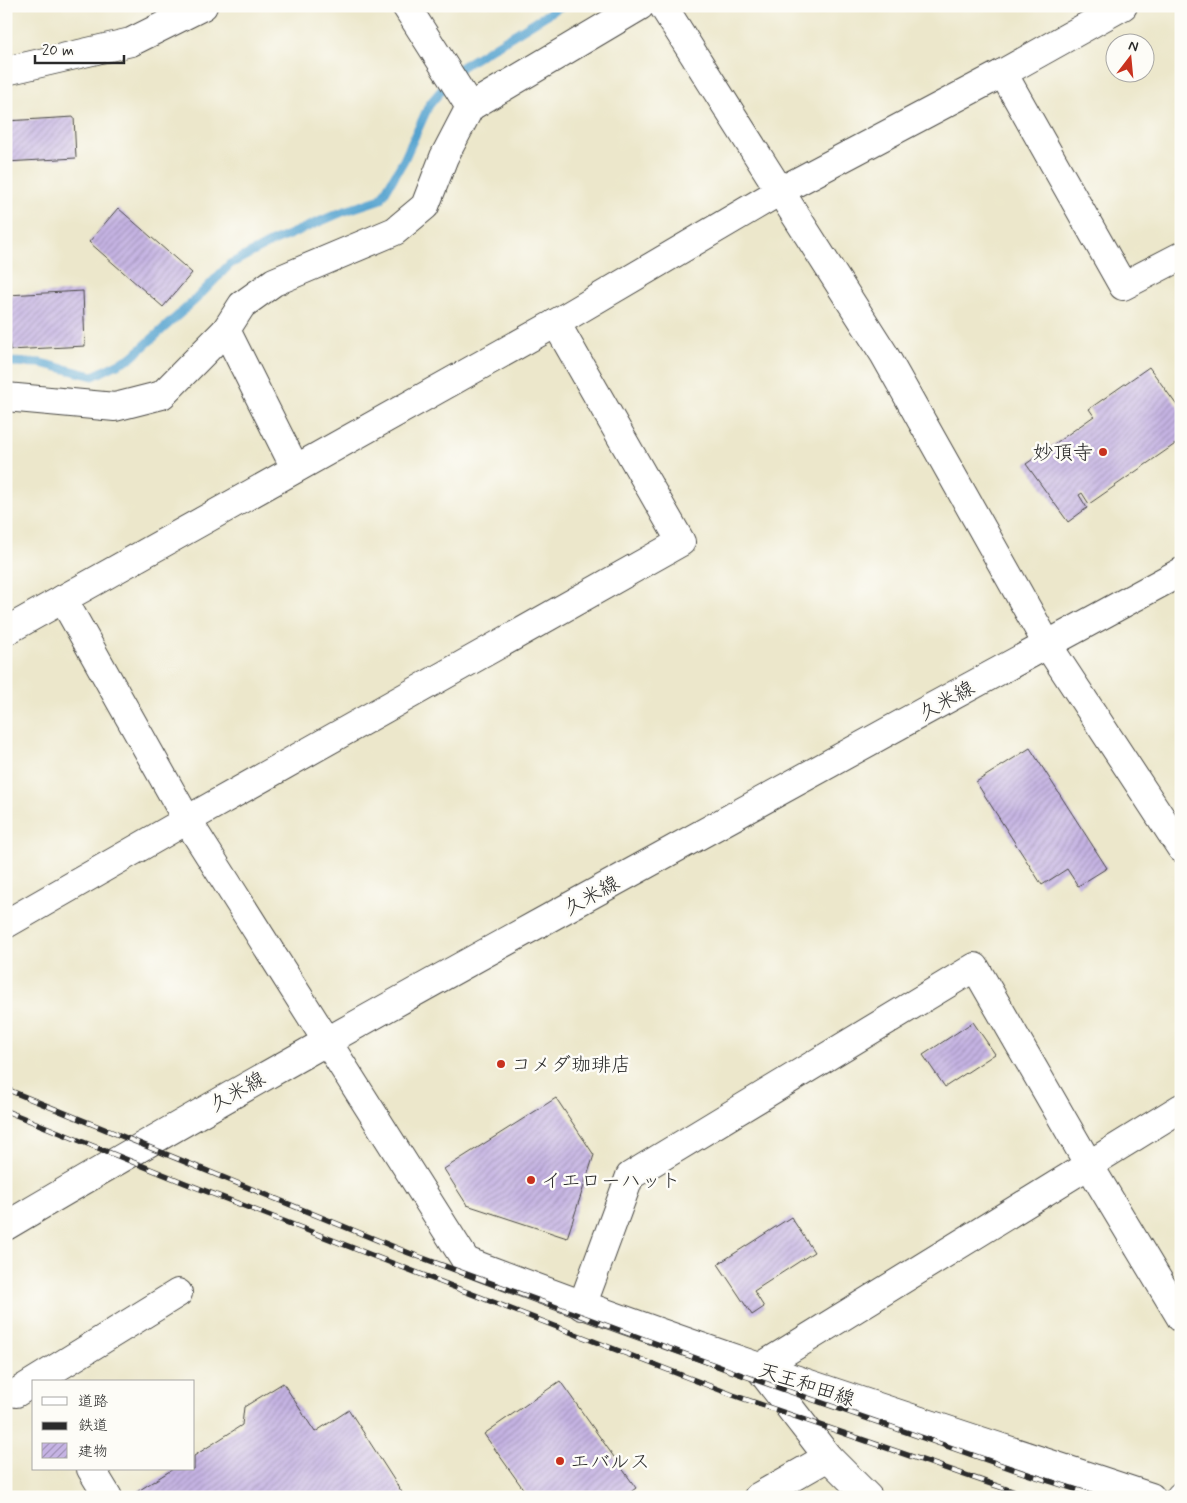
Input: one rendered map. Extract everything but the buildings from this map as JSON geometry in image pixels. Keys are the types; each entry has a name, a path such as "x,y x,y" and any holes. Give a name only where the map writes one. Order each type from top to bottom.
{"street":[{"path":"6,71 130,42 203,6"},
{"path":"406,6 470,107"},
{"path":"6,397 115,407 162,395 226,330 242,305 274,282 394,231 425,206 444,157 470,107 640,6"},
{"path":"663,6 884,354 1047,644 1181,848"},
{"path":"6,631 556,323 780,191 1003,73 1123,6"},
{"path":"1003,73 1123,286 1181,256"},
{"path":"6,924 681,542 556,323"},
{"path":"226,330 295,468"},
{"name":"久米線","path":"6,1226 153,1139 326,1041 1181,572"},
{"path":"63,599 187,820 326,1041"},
{"path":"582,1306 630,1176 975,967 1089,1165 1181,1318"},
{"name":"天王和田線","path":"326,1041 466,1261 582,1306 759,1368 1151,1497"},
{"path":"868,1497 828,1457 759,1368 1181,1108"},
{"path":"44,1380 178,1293"},
{"path":"19,1396 32,1388"},
{"path":"758,1497 828,1457"},
{"path":"92,1470 108,1497"}],"waterway":[{"path":"6,362 41,363 93,376 132,357 195,300 230,264 270,243 342,212 381,199 404,160 429,105 461,67 561,6"}],"railway":[{"path":"6,1089 409,1253 742,1375 1030,1475 1100,1497"},
{"path":"6,1111 185,1183 733,1395 1029,1497"}],"place":[{"name":"妙頂寺","path":"1103,452"},
{"name":"コメダ珈琲店","path":"501,1064"},
{"name":"イエローハット","path":"531,1180"},
{"name":"エバルス","path":"560,1461"}]}
